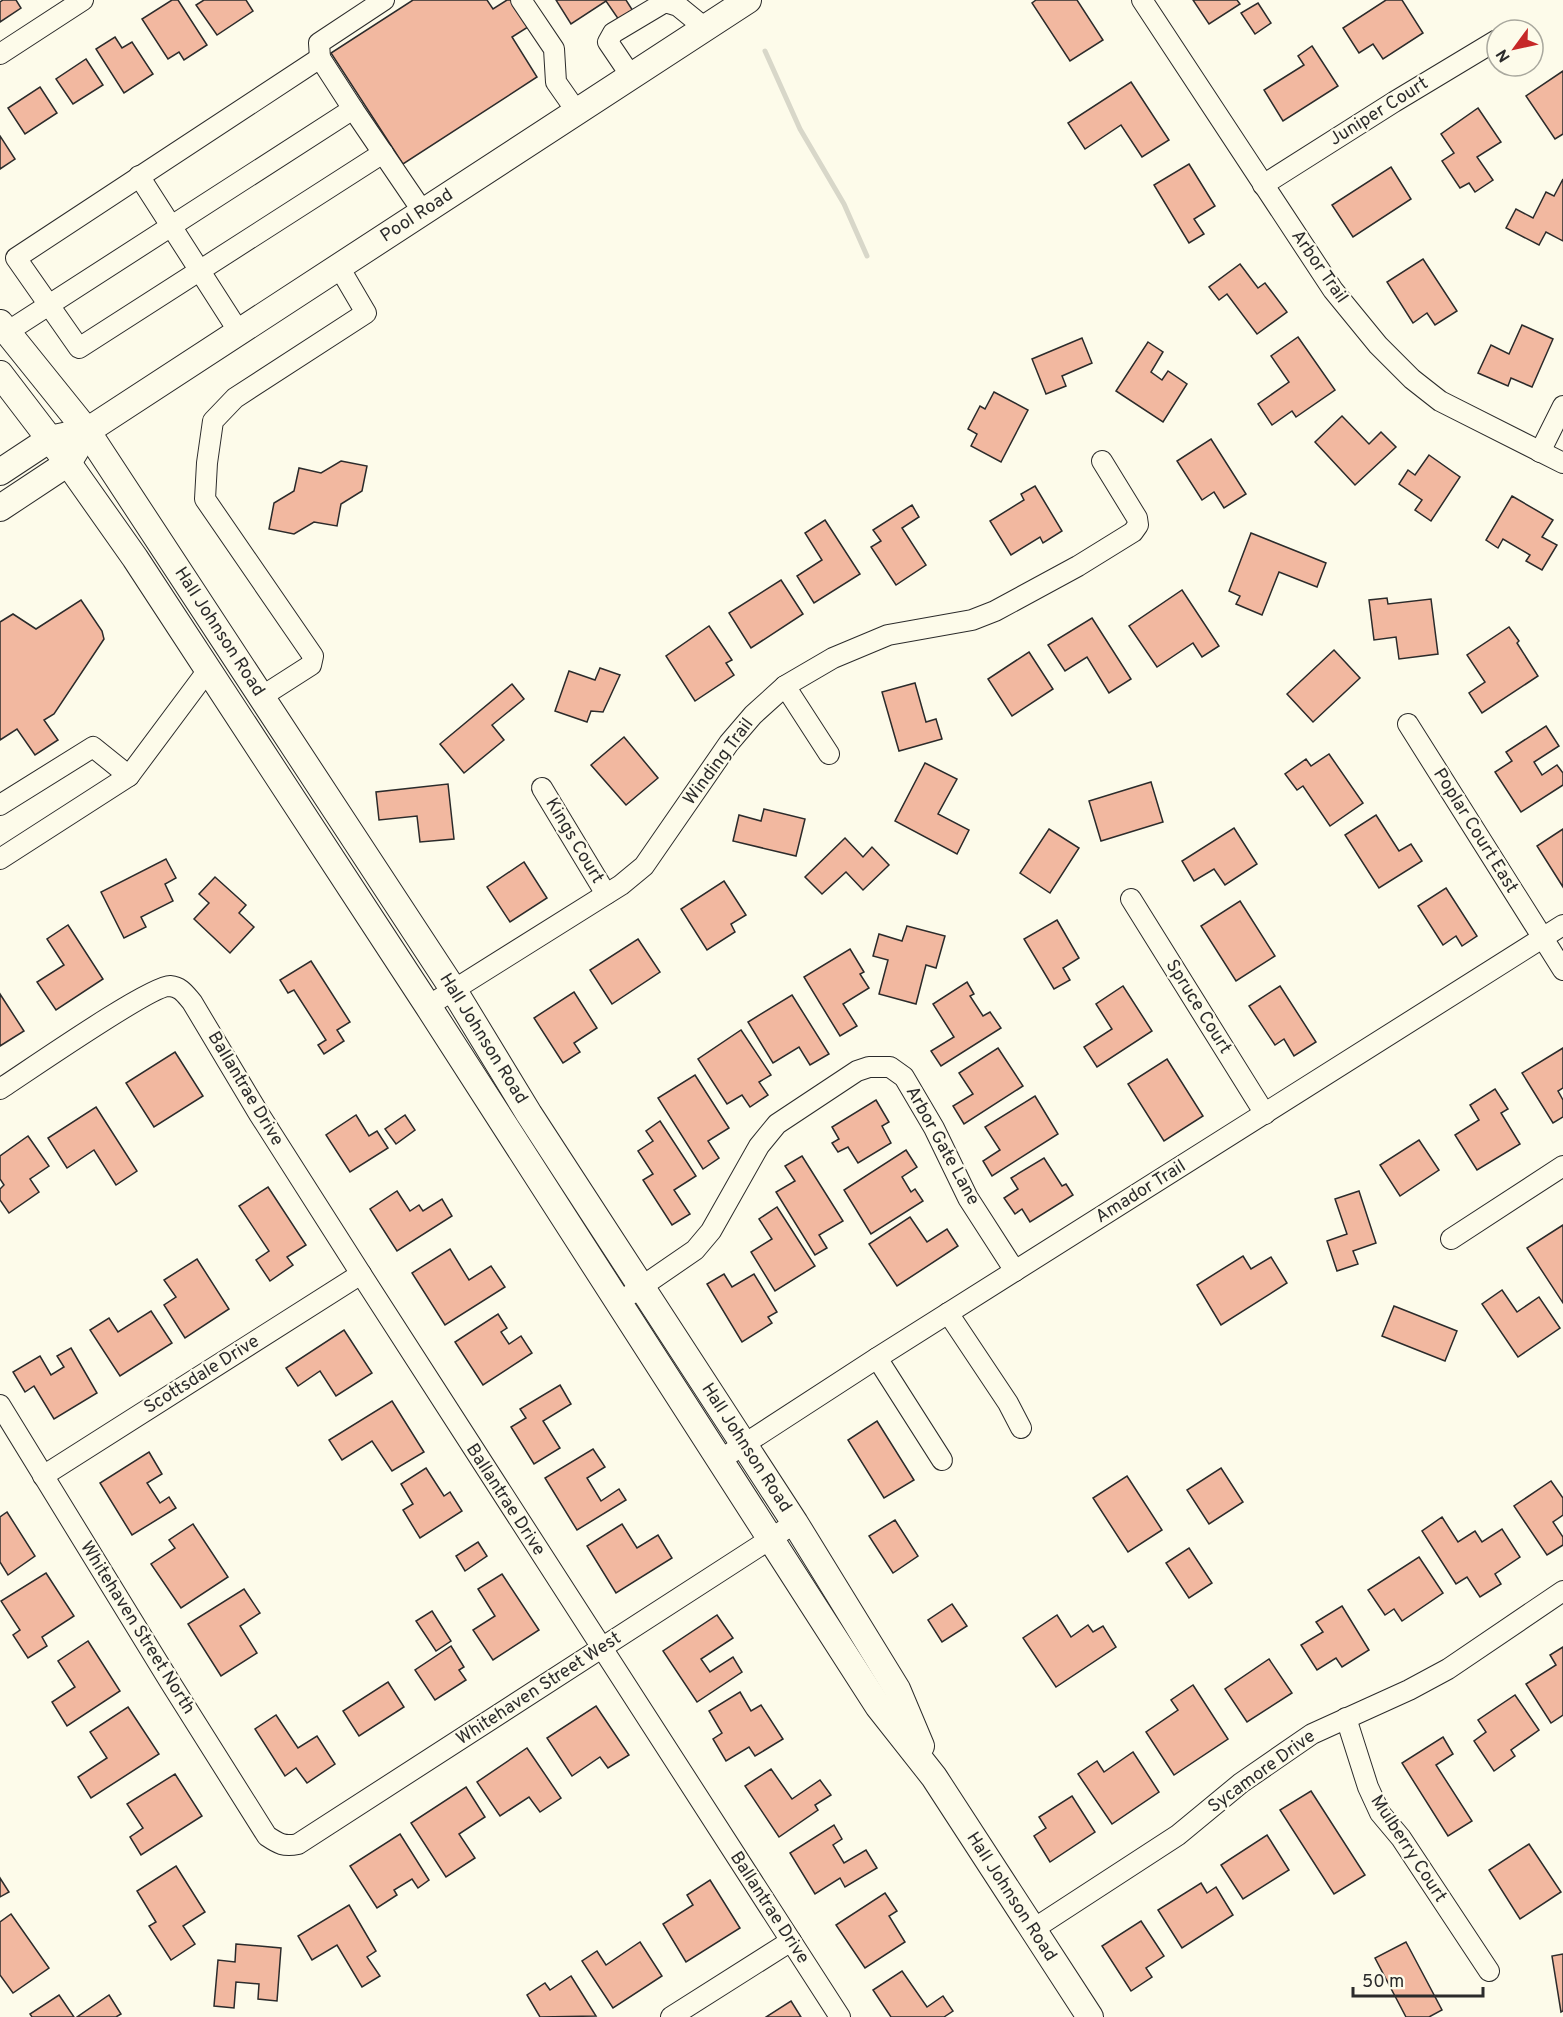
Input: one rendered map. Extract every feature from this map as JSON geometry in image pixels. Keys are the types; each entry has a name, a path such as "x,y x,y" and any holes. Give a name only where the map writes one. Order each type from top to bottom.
{"main road":[{"name":"Pool Road","path":"0,472 50,439 87,432 748,0"},
{"name":"Hall Johnson Road","path":"4,327 87,432 453,989 530,1113 795,1523 897,1689 934,1777"},
{"name":"Hall Johnson Road","path":"0,374 68,463 135,558 428,1006 878,1706 934,1777 1090,2017"},
{"name":"Pool Road","path":"0,508 68,463 87,432"},
{"path":"208,670 233,654"}],"street":[{"path":"0,54 83,0"},
{"path":"384,0 319,43 320,58 423,212"},
{"path":"521,0 554,49 556,82 577,112"},
{"name":"Arbor Trail","path":"1142,0 1333,290 1378,345 1412,379 1440,401 1563,463"},
{"path":"631,76 608,42 613,33 665,2 676,3 705,28"},
{"name":"Juniper Court","path":"1263,185 1485,47"},
{"path":"320,58 16,258 79,348 201,272 383,153"},
{"path":"4,327 48,305 353,109"},
{"path":"139,176 239,332"},
{"path":"261,697 311,665 313,657 205,500 213,421 235,398 366,313 339,267"},
{"path":"1540,452 1563,406"},
{"name":"Winding Trail","path":"428,1006 621,885 644,866 729,743 753,715 785,686 833,658 888,635 972,620 995,611 1078,566 1133,532 1138,525 1137,518 1102,461"},
{"path":"0,859 129,776 208,670"},
{"path":"785,686 829,754"},
{"name":"Poplar Court East","path":"1408,724 1563,969"},
{"path":"0,806 93,747 129,776"},
{"name":"Kings Court","path":"542,788 606,894"},
{"name":"Spruce Court","path":"1131,899 1266,1114"},
{"name":"Amador Trail","path":"720,1460 743,1443 1563,925"},
{"name":"Ballantrae Drive","path":"0,1089 132,1003 162,987 181,988 192,1002 259,1114 361,1275 840,2017"},
{"name":"Arbor Gate Lane","path":"619,1303 702,1244 759,1146 777,1124 857,1071 879,1066 890,1067 904,1077 934,1128 968,1198 1016,1271"},
{"path":"1451,1239 1563,1166"},
{"name":"Scottsdale Drive","path":"43,1476 361,1275"},
{"path":"948,1313 1008,1402 1021,1428"},
{"path":"877,1358 942,1460"},
{"name":"Whitehaven Street North","path":"0,1405 267,1836 280,1845"},
{"name":"Whitehaven Street West","path":"280,1845 298,1844 795,1523"},
{"name":"Sycamore Drive","path":"1032,1930 1178,1835 1241,1783 1312,1734 1409,1690 1448,1669 1563,1591"},
{"name":"Mulberry Court","path":"1346,1718 1368,1787 1380,1813 1401,1838 1489,1971"},
{"path":"671,2017 791,1941"}],"building":[{"path":"16,0 21,8 0,22 0,2"},
{"path":"172,0 178,0 207,45 184,60 179,52 168,59 142,19"},
{"path":"204,0 246,0 253,11 217,35 196,5"},
{"path":"413,0 487,0 493,9 511,0 528,27 512,37 537,77 403,164 331,53"},
{"path":"556,0 626,0 633,11 619,20 606,1 571,24"},
{"path":"1036,0 1077,0 1103,40 1070,61 1032,3"},
{"path":"1193,0 1237,0 1240,4 1209,24"},
{"path":"1386,0 1402,0 1423,33 1383,59 1373,44 1359,53 1343,28"},
{"path":"1258,3 1271,23 1255,34 1241,13"},
{"path":"115,37 122,48 132,42 153,74 124,93 96,49"},
{"path":"1312,46 1338,86 1283,121 1264,90 1304,65 1298,56"},
{"path":"86,59 103,85 73,104 56,79"},
{"path":"1563,71 1563,134 1555,139 1526,96"},
{"path":"1131,82 1169,140 1142,157 1121,125 1085,149 1068,123"},
{"path":"40,87 57,113 25,134 8,108"},
{"path":"1478,108 1501,142 1477,157 1493,180 1475,192 1469,183 1460,188 1442,161 1454,153 1441,134"},
{"path":"0,136 15,159 0,169"},
{"path":"1189,164 1215,206 1194,219 1204,234 1189,243 1154,185"},
{"path":"1391,167 1411,199 1353,237 1332,205"},
{"path":"1563,179 1563,241 1546,232 1539,245 1506,228 1516,209 1533,218 1546,192 1554,196"},
{"path":"1423,259 1457,311 1435,325 1427,313 1413,323 1387,282"},
{"path":"1240,264 1258,288 1265,283 1287,312 1257,334 1227,294 1219,300 1209,287"},
{"path":"1522,325 1553,339 1532,387 1511,378 1508,386 1478,373 1491,345 1509,354"},
{"path":"1298,337 1335,390 1296,417 1292,411 1272,425 1258,404 1289,382 1271,356"},
{"path":"1082,338 1092,363 1062,376 1066,386 1046,394 1032,359"},
{"path":"1148,342 1163,352 1151,372 1162,380 1168,371 1187,384 1163,422 1116,391"},
{"path":"994,392 1028,410 1001,462 971,446 977,434 968,429 980,406 985,409"},
{"path":"1342,416 1369,444 1381,432 1396,447 1355,485 1315,442"},
{"path":"1211,439 1246,494 1224,508 1214,492 1202,500 1177,461"},
{"path":"1429,455 1460,477 1431,521 1415,510 1422,500 1399,484 1408,470 1415,475"},
{"path":"341,461 367,466 362,491 341,504 337,526 314,522 294,534 269,529 274,503 294,491 299,468 321,473"},
{"path":"1035,486 1062,531 1043,543 1040,537 1011,555 990,521 1024,500 1021,494"},
{"path":"1512,496 1553,520 1542,537 1557,545 1542,570 1526,561 1530,555 1503,539 1498,548 1486,540"},
{"path":"912,505 919,517 902,528 926,565 896,585 871,547 881,541 873,530"},
{"path":"825,520 860,574 814,603 797,576 822,560 805,533"},
{"path":"1251,533 1326,563 1317,587 1279,572 1262,615 1236,604 1240,596 1229,591"},
{"path":"781,580 803,614 751,648 729,613"},
{"path":"1182,590 1219,646 1202,657 1193,643 1157,667 1129,626"},
{"path":"1387,598 1388,604 1431,599 1438,654 1399,659 1396,637 1374,640 1369,600"},
{"path":"81,600 102,631 104,639 54,714 44,720 58,740 35,755 17,729 0,740 0,622 13,614 36,629"},
{"path":"1092,618 1131,679 1109,693 1087,657 1065,671 1048,645"},
{"path":"709,626 732,660 726,663 734,675 695,701 666,656"},
{"path":"1509,627 1538,676 1482,713 1469,693 1485,682 1467,655"},
{"path":"1334,650 1360,678 1313,722 1287,694"},
{"path":"1029,652 1053,689 1012,716 988,679"},
{"path":"600,668 620,675 603,712 591,711 587,722 555,711 569,671 595,680"},
{"path":"915,683 926,722 936,719 942,739 899,751 882,692"},
{"path":"512,684 524,699 492,725 504,740 464,773 440,744"},
{"path":"1546,726 1559,746 1534,762 1542,775 1557,765 1563,773 1563,785 1521,812 1495,772 1512,761 1506,752"},
{"path":"624,737 658,778 626,805 591,765"},
{"path":"1329,754 1363,803 1330,826 1303,786 1297,790 1285,774 1306,759 1311,766"},
{"path":"925,763 957,779 938,814 969,830 957,854 895,821"},
{"path":"1151,782 1163,822 1101,841 1089,801"},
{"path":"448,784 454,839 420,842 417,816 379,820 376,792"},
{"path":"764,809 805,819 796,856 733,841 739,815 761,821"},
{"path":"1376,815 1399,851 1411,844 1422,861 1379,888 1345,835"},
{"path":"1234,828 1257,864 1225,885 1214,869 1194,881 1182,861"},
{"path":"1049,829 1079,848 1050,893 1020,873"},
{"path":"1563,829 1563,887 1537,846"},
{"path":"845,838 863,857 872,847 889,865 863,890 846,872 822,894 805,877"},
{"path":"166,859 176,878 165,884 173,901 141,917 146,927 124,938 101,892"},
{"path":"524,862 547,898 510,922 487,887"},
{"path":"215,877 246,905 239,913 254,927 230,953 194,919 209,903 199,894"},
{"path":"724,881 746,915 731,924 735,932 707,950 681,909"},
{"path":"1446,888 1477,936 1462,946 1456,936 1443,945 1418,906"},
{"path":"1240,901 1275,956 1236,981 1201,926"},
{"path":"1057,920 1079,958 1063,968 1070,980 1054,989 1024,939"},
{"path":"68,925 103,979 56,1010 37,982 64,965 47,939"},
{"path":"907,926 945,936 936,968 926,965 916,1004 879,994 888,960 873,956 879,934 902,941"},
{"path":"638,939 660,972 612,1004 590,970"},
{"path":"850,949 864,972 860,974 869,988 843,1004 857,1026 840,1036 804,977"},
{"path":"311,961 350,1022 337,1030 344,1041 324,1054 318,1045 326,1040 294,990 288,993 280,980"},
{"path":"967,982 974,994 970,996 983,1016 990,1012 1001,1028 941,1066 931,1051 954,1037 933,1004"},
{"path":"1123,986 1152,1031 1097,1067 1084,1047 1112,1029 1096,1004"},
{"path":"1280,986 1316,1042 1294,1056 1284,1039 1275,1045 1249,1006"},
{"path":"574,992 597,1028 574,1043 580,1052 563,1063 534,1018"},
{"path":"0,994 24,1031 0,1046"},
{"path":"792,995 829,1054 810,1065 799,1047 773,1063 748,1022"},
{"path":"741,1030 771,1075 759,1082 768,1095 750,1107 742,1095 727,1104 698,1059"},
{"path":"998,1048 1023,1086 964,1124 953,1106 973,1094 959,1073"},
{"path":"1563,1048 1563,1088 1558,1091 1563,1100 1563,1117 1553,1123 1522,1073"},
{"path":"175,1052 203,1096 154,1127 126,1083"},
{"path":"1167,1059 1203,1116 1164,1141 1128,1084"},
{"path":"695,1075 729,1128 708,1141 719,1158 703,1169 658,1098"},
{"path":"1495,1089 1508,1109 1501,1113 1520,1144 1477,1170 1455,1135 1479,1120 1470,1105"},
{"path":"1035,1096 1058,1134 992,1176 983,1161 1000,1150 985,1127"},
{"path":"876,1100 889,1122 882,1126 891,1143 858,1163 848,1147 838,1152 832,1143 839,1139 832,1127"},
{"path":"96,1107 137,1171 116,1185 94,1150 67,1168 48,1138"},
{"path":"356,1115 369,1136 377,1131 388,1148 350,1172 326,1135"},
{"path":"405,1115 415,1130 396,1144 385,1129"},
{"path":"660,1121 696,1176 674,1190 690,1214 672,1225 643,1180 653,1174 638,1151 653,1141 646,1131"},
{"path":"28,1136 49,1166 30,1179 39,1192 9,1213 0,1200 0,1189 4,1185 0,1179 0,1156"},
{"path":"1419,1140 1439,1170 1400,1196 1380,1165"},
{"path":"906,1150 917,1167 902,1177 911,1192 915,1189 923,1201 871,1234 844,1190"},
{"path":"802,1156 843,1221 819,1235 827,1248 815,1255 776,1192 795,1181 785,1166"},
{"path":"1044,1158 1062,1186 1066,1184 1073,1195 1030,1222 1022,1209 1015,1214 1004,1198 1018,1189 1011,1178"},
{"path":"268,1187 306,1245 287,1257 293,1265 270,1281 256,1260 269,1251 239,1206"},
{"path":"397,1191 410,1211 419,1205 423,1211 442,1199 452,1216 397,1251 370,1209"},
{"path":"1359,1191 1376,1243 1353,1251 1358,1264 1337,1271 1327,1241 1347,1234 1335,1199"},
{"path":"777,1207 815,1266 775,1291 751,1252 772,1239 759,1219"},
{"path":"910,1217 927,1242 947,1229 958,1246 897,1286 869,1244"},
{"path":"1563,1225 1563,1303 1527,1248"},
{"path":"450,1249 469,1280 491,1266 505,1287 445,1325 412,1273"},
{"path":"1243,1256 1251,1269 1271,1257 1287,1283 1221,1325 1197,1285"},
{"path":"197,1259 229,1309 185,1338 164,1305 176,1297 164,1280"},
{"path":"724,1274 732,1287 754,1274 777,1312 768,1317 772,1323 742,1342 707,1284"},
{"path":"1502,1290 1517,1312 1539,1297 1560,1328 1518,1357 1482,1304"},
{"path":"1394,1306 1457,1331 1445,1361 1382,1336"},
{"path":"151,1311 172,1343 120,1376 90,1330 109,1318 118,1332"},
{"path":"498,1314 507,1328 501,1332 509,1344 521,1336 532,1353 483,1385 455,1342"},
{"path":"344,1330 372,1373 336,1396 320,1371 298,1386 286,1368"},
{"path":"71,1348 97,1393 54,1419 34,1386 25,1392 13,1372 40,1356 51,1375 64,1367 57,1356"},
{"path":"560,1385 571,1404 543,1421 560,1448 534,1464 511,1427 526,1418 520,1409"},
{"path":"392,1401 424,1452 392,1471 372,1441 342,1460 329,1440"},
{"path":"877,1421 914,1480 884,1498 848,1440"},
{"path":"593,1449 605,1467 587,1478 601,1501 619,1489 626,1500 577,1530 545,1478"},
{"path":"149,1452 162,1474 147,1483 160,1503 169,1497 176,1508 132,1535 100,1483"},
{"path":"426,1468 444,1496 450,1492 462,1511 420,1538 403,1510 413,1504 401,1484"},
{"path":"1221,1468 1243,1502 1209,1524 1187,1490"},
{"path":"1127,1476 1162,1530 1128,1552 1093,1498"},
{"path":"1551,1481 1563,1498 1563,1515 1553,1522 1563,1537 1563,1545 1547,1555 1514,1506"},
{"path":"7,1512 35,1556 8,1575 0,1562 0,1517"},
{"path":"1442,1517 1458,1542 1475,1531 1482,1542 1502,1529 1520,1557 1495,1574 1501,1584 1480,1597 1467,1577 1456,1584 1422,1531"},
{"path":"895,1520 918,1556 893,1573 869,1536"},
{"path":"193,1524 228,1577 181,1608 151,1564 175,1548 169,1540"},
{"path":"622,1524 637,1548 658,1535 672,1558 616,1593 587,1546"},
{"path":"478,1542 487,1556 465,1571 456,1556"},
{"path":"1189,1548 1212,1583 1189,1598 1166,1563"},
{"path":"1419,1557 1443,1593 1402,1621 1394,1609 1385,1615 1368,1590"},
{"path":"46,1573 74,1616 42,1637 47,1646 28,1658 13,1635 20,1630 1,1601"},
{"path":"502,1574 539,1630 493,1660 473,1630 495,1616 478,1589"},
{"path":"244,1589 260,1613 240,1626 257,1653 221,1676 188,1624"},
{"path":"952,1604 967,1626 942,1642 928,1620"},
{"path":"1342,1606 1369,1650 1342,1667 1336,1658 1317,1670 1301,1645 1323,1632 1316,1622"},
{"path":"432,1611 451,1641 436,1651 416,1621"},
{"path":"717,1615 733,1638 701,1659 710,1672 733,1657 742,1672 697,1702 663,1651"},
{"path":"1057,1615 1071,1637 1088,1625 1093,1632 1103,1626 1116,1647 1056,1687 1023,1638"},
{"path":"88,1641 120,1691 67,1726 52,1702 75,1687 58,1661"},
{"path":"451,1646 464,1667 459,1670 466,1680 435,1700 415,1670"},
{"path":"1563,1647 1563,1715 1551,1723 1526,1684 1556,1665 1550,1655"},
{"path":"1269,1659 1292,1693 1247,1722 1225,1689"},
{"path":"388,1682 404,1707 359,1736 343,1711"},
{"path":"1193,1685 1228,1739 1174,1775 1146,1732 1178,1710 1171,1700"},
{"path":"740,1692 751,1711 761,1705 783,1739 755,1756 749,1747 726,1761 713,1739 722,1733 709,1711"},
{"path":"1515,1695 1539,1730 1511,1750 1515,1756 1494,1771 1474,1741 1486,1732 1478,1720"},
{"path":"596,1706 629,1755 608,1768 600,1757 572,1776 547,1738"},
{"path":"128,1707 159,1754 91,1798 78,1777 107,1758 90,1732"},
{"path":"276,1715 298,1748 317,1736 335,1764 307,1783 296,1768 285,1776 255,1729"},
{"path":"1443,1737 1453,1754 1436,1765 1472,1821 1448,1836 1402,1763"},
{"path":"527,1748 561,1798 540,1812 529,1797 500,1816 477,1782"},
{"path":"1133,1752 1159,1792 1112,1824 1078,1774 1097,1761 1104,1772"},
{"path":"771,1769 792,1799 820,1780 831,1795 815,1805 818,1810 779,1837 745,1786"},
{"path":"175,1774 202,1816 141,1855 130,1837 143,1828 127,1804"},
{"path":"466,1787 485,1817 459,1834 475,1858 446,1877 411,1823"},
{"path":"1311,1791 1365,1875 1334,1894 1280,1810"},
{"path":"1072,1796 1095,1832 1050,1862 1034,1836 1046,1828 1039,1817"},
{"path":"834,1825 842,1839 833,1845 844,1863 866,1850 877,1868 845,1887 840,1878 815,1894 790,1853"},
{"path":"400,1834 429,1880 418,1888 412,1879 394,1890 397,1895 377,1908 350,1866"},
{"path":"1267,1835 1289,1870 1243,1899 1221,1865"},
{"path":"1529,1844 1561,1892 1520,1919 1489,1870"},
{"path":"176,1866 205,1912 183,1926 195,1944 171,1960 149,1926 156,1922 137,1891"},
{"path":"0,1878 9,1892 0,1897"},
{"path":"710,1880 740,1928 686,1962 663,1924 693,1905 687,1895"},
{"path":"1201,1883 1207,1893 1216,1887 1233,1915 1182,1948 1158,1910"},
{"path":"885,1893 897,1911 889,1916 905,1942 865,1968 836,1925"},
{"path":"349,1905 376,1951 367,1957 380,1976 362,1987 337,1945 312,1960 298,1936"},
{"path":"11,1914 49,1968 13,1993 0,1975 0,1922"},
{"path":"1141,1921 1164,1956 1146,1968 1152,1977 1131,1991 1102,1946"},
{"path":"640,1942 662,1976 613,2008 582,1961 597,1951 606,1965"},
{"path":"1406,1942 1442,2010 1429,2017 1406,2017 1375,1958"},
{"path":"236,1944 281,1948 277,2001 258,1999 259,1984 236,1982 234,2008 214,2006 218,1960 235,1962"},
{"path":"1563,1954 1563,2011 1561,2012 1552,1956"},
{"path":"902,1971 927,2007 943,1996 953,2011 944,2017 891,2017 873,1990"},
{"path":"571,1976 596,2016 540,2017 527,1995 545,1983 550,1990"},
{"path":"59,1995 74,2017 32,2017 30,2014"},
{"path":"109,1995 121,2014 116,2017 77,2017"},
{"path":"791,2001 801,2017 766,2017"}],"waterway":[{"path":"765,51 800,129 844,204 867,256"}]}
